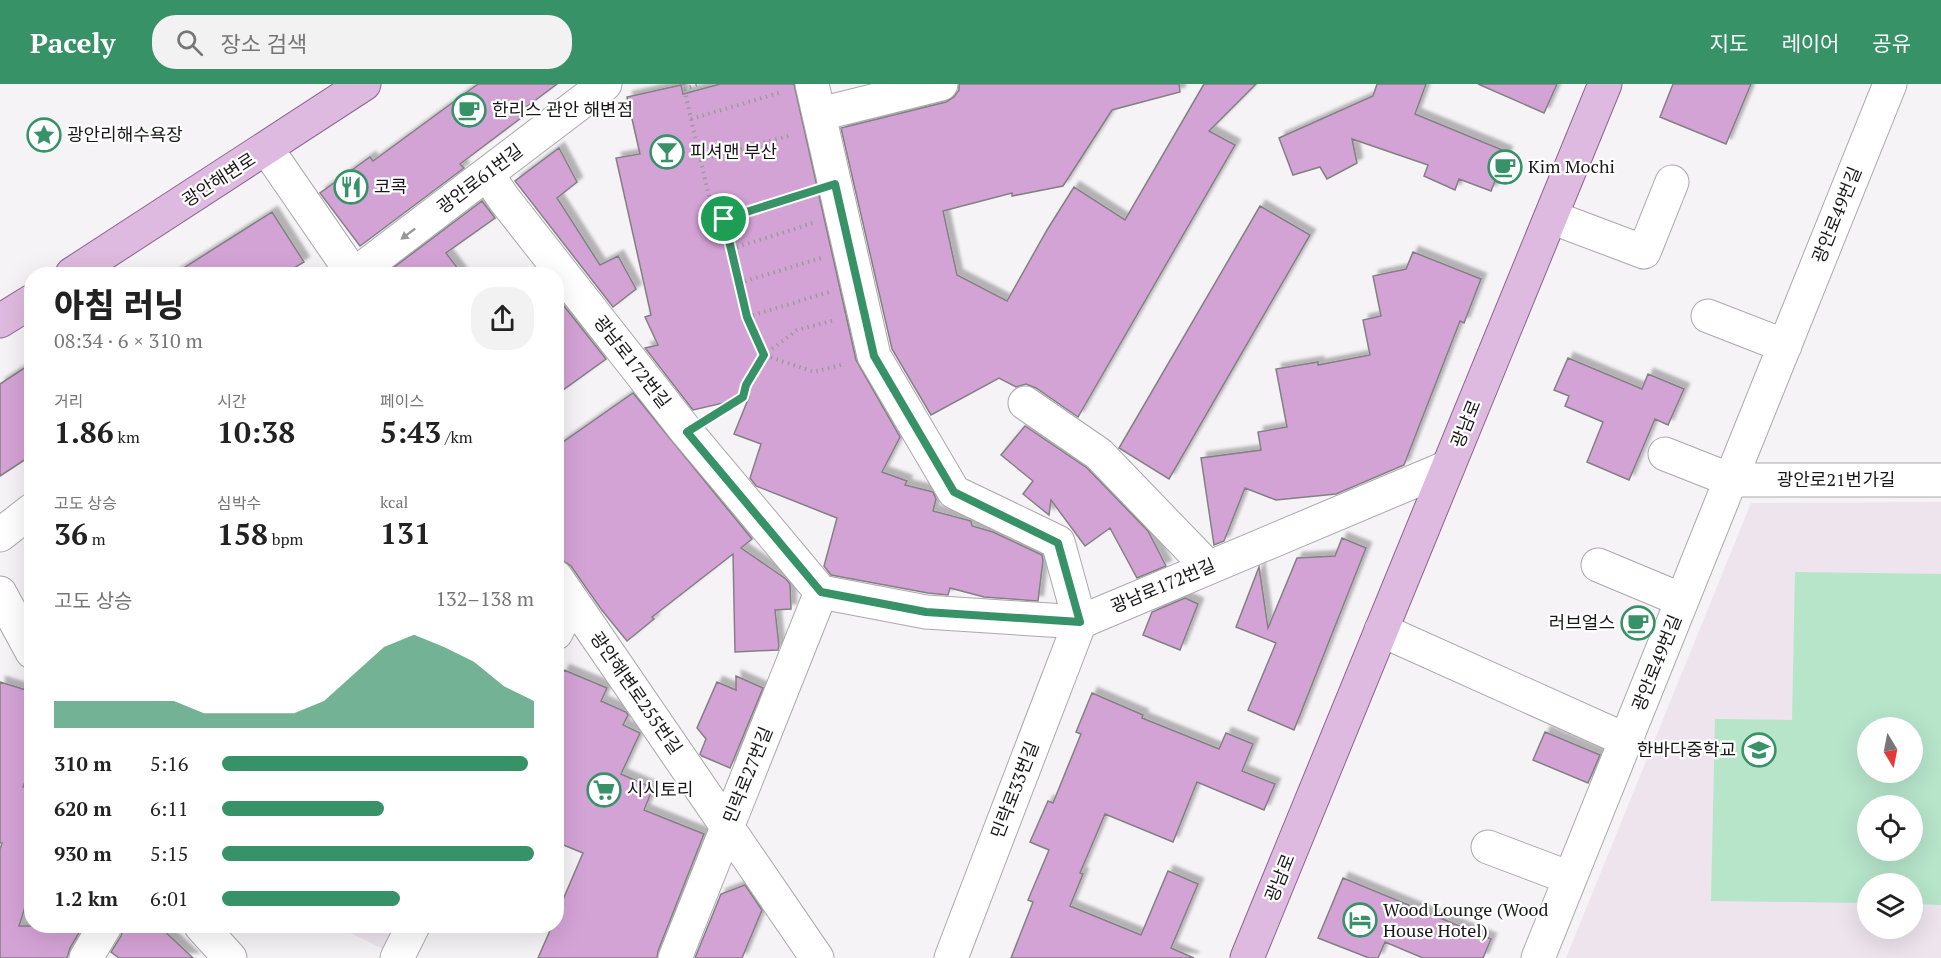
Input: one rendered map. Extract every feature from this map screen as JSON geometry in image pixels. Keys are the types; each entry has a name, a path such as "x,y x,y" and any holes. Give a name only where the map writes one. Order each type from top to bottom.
{"main road":[{"name":"광안해변로","path":"83,267 364,84"},
{"name":"광남로","path":"1247,958 1605,84"},
{"path":"0,321 24,306"}],"street":[{"name":"광안로61번길","path":"363,267 605,84"},
{"path":"941,84 811,104 839,199 874,356 954,492 1058,543 1080,622"},
{"name":"광안로49번길","path":"1538,958 1890,84"},
{"path":"267,149 349,267"},
{"name":"광남로172번길","path":"487,174 557,267"},
{"path":"1551,217 1644,252 1672,182"},
{"name":"광남로172번길","path":"564,275 687,432 821,592 926,612 1080,622 1448,467"},
{"path":"1708,316 1785,346"},
{"path":"1025,403 1100,454 1208,567"},
{"path":"1665,454 1731,480"},
{"name":"광안로21번가길","path":"1731,480 1941,480"},
{"path":"0,535 24,516"},
{"path":"1598,565 1682,600"},
{"name":"민락로27번길","path":"675,958 821,592"},
{"path":"0,593 24,637"},
{"name":"광안해변로255번길","path":"564,597 727,826 817,958"},
{"name":"민락로33번길","path":"951,958 1080,622"},
{"path":"1381,630 1626,740"},
{"path":"1488,847 1570,878"},
{"path":"86,958 101,933"},
{"path":"207,933 230,958"},
{"path":"397,958 410,933"}],"path":[{"path":"699,84 683,87 714,218 724,219 839,199"},
{"path":"691,119 811,104"},
{"path":"700,160 811,104"},
{"path":"731,249 839,199"},
{"path":"724,219 747,317 764,355 814,372 874,356"},
{"path":"739,283 850,249"},
{"path":"687,432 743,397 746,385 764,355 797,330 861,298"},
{"path":"747,317 861,298"}],"shaded area":[{"name":"한바다중학교","path":"1941,502 1941,958 1566,958 1751,503"},
{"path":"350,933 391,933 383,949"}],"green space":[{"path":"1795,572 1941,574 1941,905 1923,904 1923,873 1857,873 1857,903 1711,901 1715,719 1792,720"}],"building":[{"path":"478,84 557,84 521,111 525,115 460,164 464,168 360,246 320,193 370,157 373,161"},
{"path":"720,84 794,84 856,360 900,437 882,472 907,481 905,485 933,492 936,499 933,511 971,521 972,526 993,532 1042,555 1038,601 984,597 950,588 948,595 928,593 831,575 824,566 837,518 756,486 750,478 761,444 734,434 749,397 693,410 645,348 658,345 645,317 651,315 616,158 640,154 627,97 681,85 683,94"},
{"path":"959,84 1179,84 1180,92 1112,110 1063,186 1012,196 1012,193 943,211 957,275 1007,301 1074,187 1125,220 1204,84 1256,84 1209,131 1235,145 1078,417 1036,388 1026,384 1016,387 999,378 931,415 892,349 841,128 946,102 954,97 959,90"},
{"path":"1377,84 1426,84 1415,114 1507,152 1491,191 1459,179 1455,190 1424,176 1428,165 1352,139 1357,163 1327,179 1320,167 1293,175 1279,138 1373,96"},
{"path":"1478,84 1557,84 1544,113"},
{"path":"1673,84 1751,84 1726,144 1660,117"},
{"path":"559,148 577,182 557,198 600,265 618,256 636,289 613,307 515,181"},
{"path":"482,201 495,218 446,253 457,267 394,267"},
{"path":"1260,206 1310,235 1169,479 1119,448"},
{"path":"272,212 304,262 296,267 185,267"},
{"path":"1413,252 1481,279 1464,323 1460,321 1404,465 1336,494 1276,500 1245,488 1224,541 1214,545 1201,458 1261,450 1258,432 1287,427 1276,369 1318,362 1318,365 1370,355 1363,320 1381,316 1373,276 1406,269"},
{"path":"564,306 606,359 564,389"},
{"path":"1568,358 1642,389 1648,374 1684,389 1668,425 1655,419 1629,480 1587,462 1603,422 1565,406 1569,396 1554,390"},
{"path":"24,368 24,460 0,476 0,384"},
{"path":"633,393 752,539 741,548 790,584 791,609 775,610 778,650 735,652 733,554 652,617 654,619 627,641 571,566 564,561 564,441"},
{"path":"1025,426 1087,468 1148,531 1166,566 1137,578 1110,528 1085,546 1051,500 1049,515 1023,494 1033,481 1001,455"},
{"path":"1342,538 1366,548 1294,730 1248,710 1276,643 1236,627 1259,567 1268,628 1297,558 1335,556"},
{"path":"1185,598 1198,604 1180,650 1143,635 1152,612"},
{"path":"564,670 607,688 601,701 626,712 628,715 623,725 640,733 621,774 653,788 644,810 704,834 657,958 538,958 549,933 564,933 564,897 583,853 564,845"},
{"path":"736,676 763,688 730,768 700,754 706,739 697,728 717,682 736,690"},
{"path":"0,682 24,689 24,910 19,926 24,926 24,933 79,933 67,958 0,958 0,849 2,843 0,843"},
{"path":"1092,693 1143,715 1142,718 1219,749 1226,733 1253,744 1242,771 1275,784 1264,810 1197,782 1173,842 1105,814 1080,873 1083,874 1070,906 1141,935 1168,871 1198,884 1171,948 1194,958 1011,958 1033,902 1028,900 1049,850 1030,842 1048,801 1053,803 1081,734 1076,732"},
{"path":"1545,732 1600,755 1588,783 1533,760"},
{"path":"1343,878 1491,939 1483,958 1423,958 1385,942 1378,958 1369,958 1318,938"},
{"path":"745,885 762,910 742,958 695,958 721,894"},
{"path":"122,933 166,933 193,958 119,958 111,952"}],"place":[{"name":"한리스 관안 해변점","path":"469,110"},
{"name":"광안리해수욕장","path":"44,135"},
{"name":"피셔맨 부산","path":"667,152"},
{"name":"Kim Mochi","path":"1505,167"},
{"name":"코콕","path":"351,187"},
{"name":"러브얼스","path":"1638,623"},
{"name":"한바다중학교","path":"1759,750"},
{"name":"시시토리","path":"604,790"},
{"name":"Wood Lounge (Wood House Hotel)","path":"1360,920"}],"route":[{"path":"835,184 874,356 954,492 1058,543 1080,622 926,612 821,592 687,432 743,397 746,385 764,355 747,317 724,219 835,184"}]}
